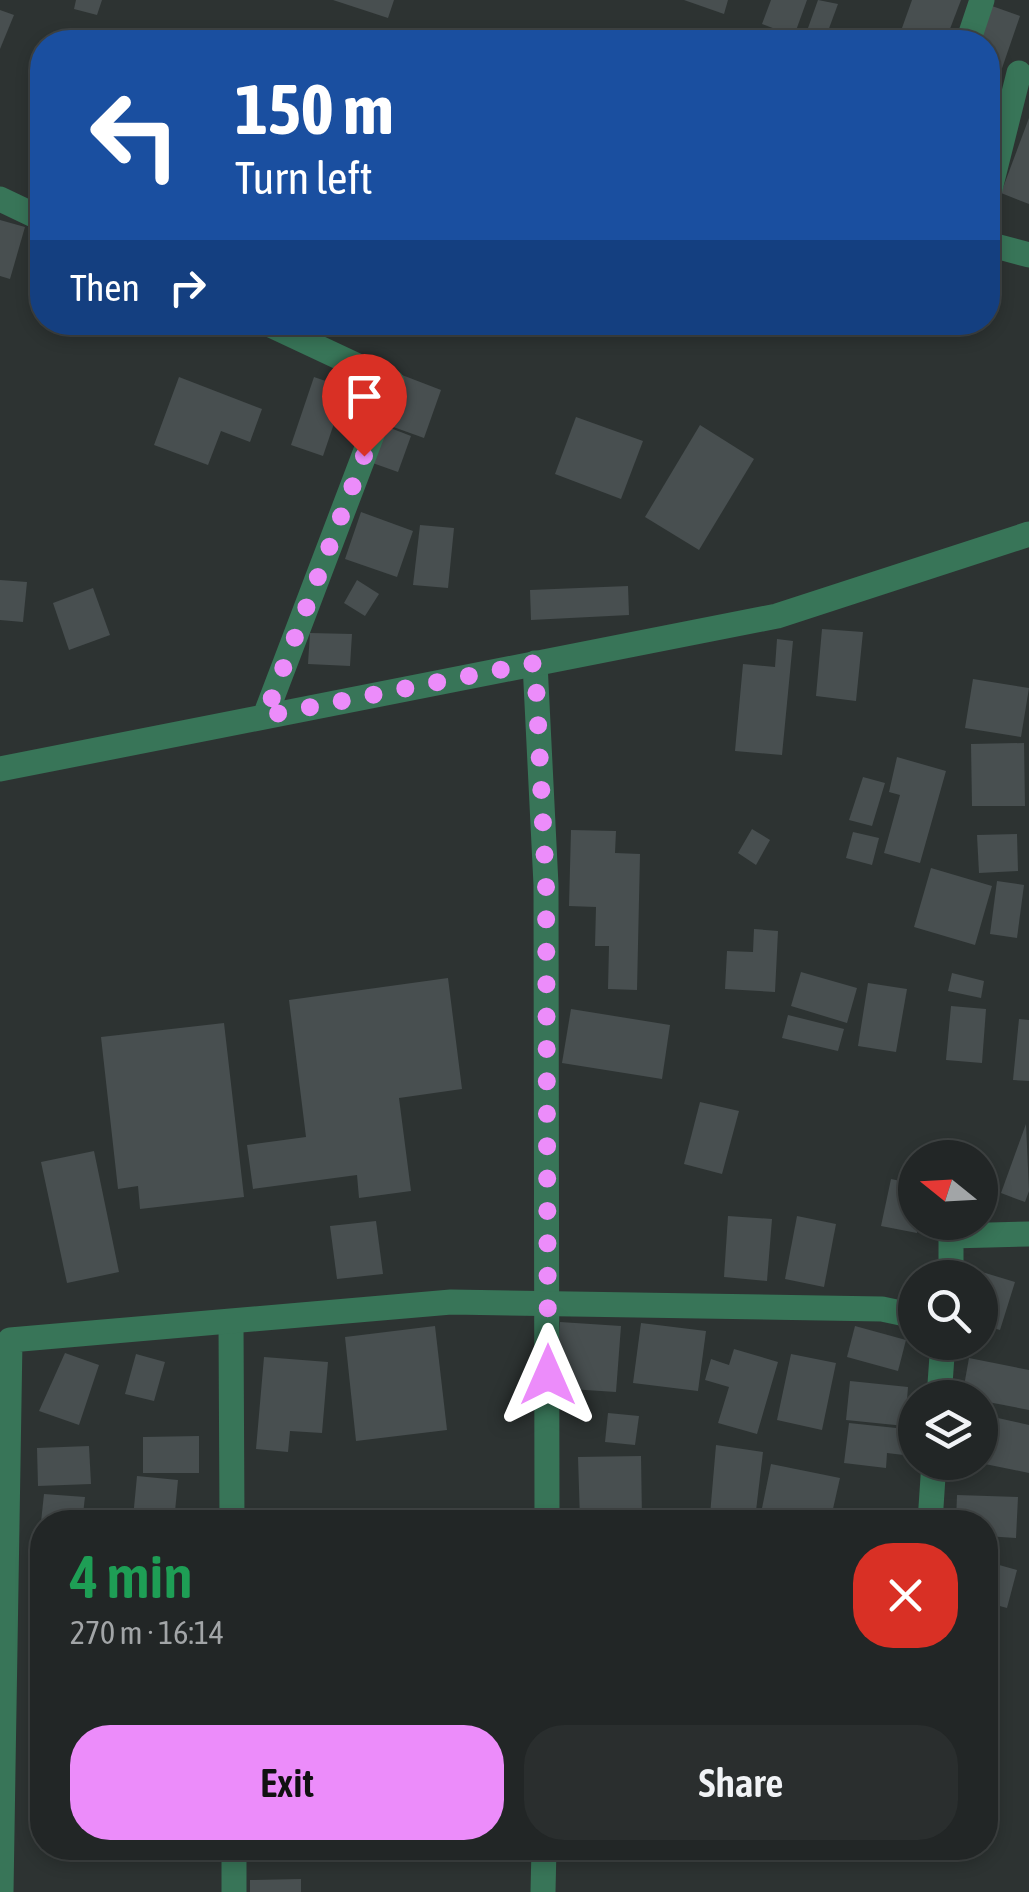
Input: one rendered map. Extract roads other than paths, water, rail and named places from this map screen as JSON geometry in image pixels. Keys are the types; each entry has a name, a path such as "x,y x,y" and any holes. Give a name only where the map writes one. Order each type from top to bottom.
{"street":[{"path":"972,30 982,0"},
{"path":"1000,149 1019,73"},
{"path":"0,199 30,213"},
{"path":"1000,247 1029,255"},
{"path":"265,716 392,382 292,335"},
{"path":"0,769 777,616 1029,534"},
{"path":"535,663 546,884 547,1510"},
{"path":"951,1260 951,1236 1029,1234"},
{"path":"1,1892 10,1340 231,1324 450,1302 898,1313"},
{"path":"231,1324 232,1510"},
{"path":"931,1510 933,1480"},
{"path":"234,1860 234,1892"},
{"path":"543,1892 544,1860"}]}
